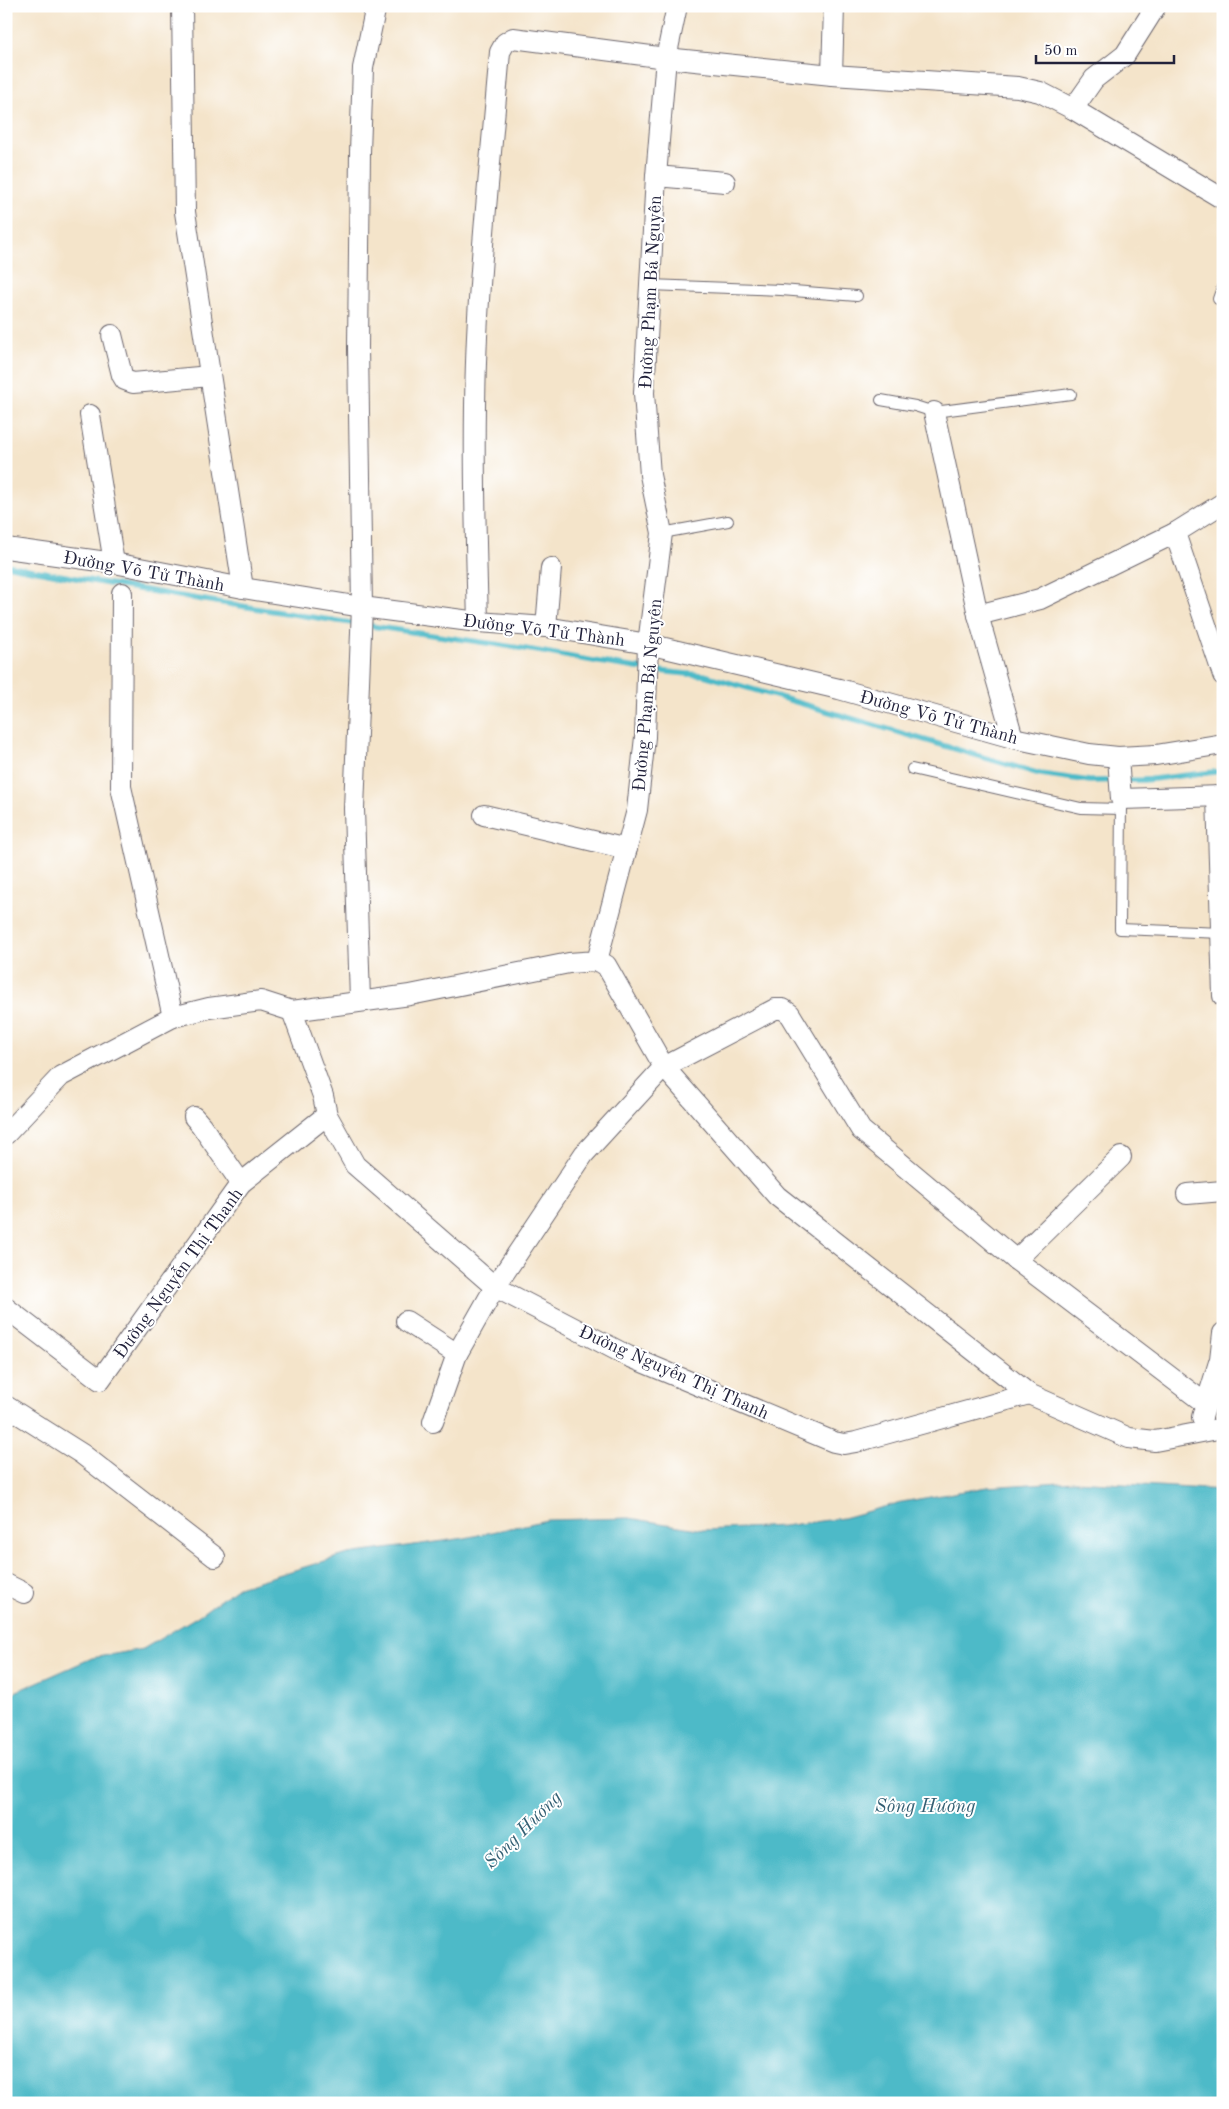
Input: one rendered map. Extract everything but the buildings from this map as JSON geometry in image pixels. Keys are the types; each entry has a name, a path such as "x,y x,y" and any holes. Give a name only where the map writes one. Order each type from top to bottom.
{"street":[{"path":"182,6 185,212 243,588"},
{"path":"360,1000 354,809 362,610 358,348 360,152 362,68 376,6"},
{"name":"Đường Phạm Bá Nguyên","path":"597,961 638,810 645,737 648,650 662,533 650,475 644,393 656,176 666,58 677,6"},
{"path":"832,75 834,6"},
{"path":"1073,109 1094,79 1125,55 1156,6"},
{"path":"478,622 474,508 479,300 500,52 505,43 513,38 666,58 832,75 1018,87 1040,92 1073,109 1223,199"},
{"path":"656,176 725,182"},
{"path":"112,335 125,380 133,383 210,376"},
{"path":"934,412 978,615 1013,738"},
{"path":"90,415 114,563"},
{"path":"978,615 1040,599 1175,533 1223,503"},
{"path":"1175,533 1223,675"},
{"name":"Đường Võ Tử Thành","path":"6,548 114,563 362,610 546,627 840,689 1013,738 1089,754 1119,766 1156,755 1223,744"},
{"path":"546,627 551,568"},
{"path":"122,593 120,786 173,1017"},
{"path":"1119,766 1121,804 1220,796 1223,996"},
{"path":"484,815 627,849"},
{"path":"6,1134 61,1076 173,1017 209,1008 261,1001 292,1011 360,1000 410,995 569,963 597,961 606,965 664,1067 777,1196 1029,1394 1129,1438 1155,1441 1223,1428"},
{"path":"433,1422 457,1354 495,1287 584,1154 664,1067 775,1009 783,1009 790,1014 861,1130 1016,1260 1206,1404"},
{"path":"292,1011 323,1096 327,1115"},
{"name":"Đường Nguyễn Thị Thanh","path":"6,1308 100,1380 242,1183 327,1115 355,1164 495,1287 628,1356 834,1442 844,1444 1029,1394"},
{"path":"194,1117 242,1183"},
{"path":"1016,1260 1121,1157"},
{"path":"1187,1194 1223,1192"},
{"path":"406,1321 457,1354"},
{"path":"1197,1433 1220,1359 1223,1333"},
{"path":"6,1406 82,1454 215,1558"}],"lane":[{"path":"650,285 781,290 857,296"},
{"path":"1218,299 1223,285"},
{"path":"881,400 915,406 934,412 1071,394"},
{"path":"662,533 728,521"},
{"path":"912,769 1081,808 1121,804 1120,928 1222,933"}],"water":[{"name":"Sông Hương","path":"1075,1481 1223,1490 1223,2103 6,2103 6,1696 92,1658 143,1649 198,1616 238,1587 348,1554 465,1538 547,1520 629,1518 704,1530 783,1526 843,1518 902,1502 987,1487"}],"waterway":[{"path":"6,565 246,607 514,647 623,666 704,675 1040,774 1090,781 1144,780 1223,771"}]}
